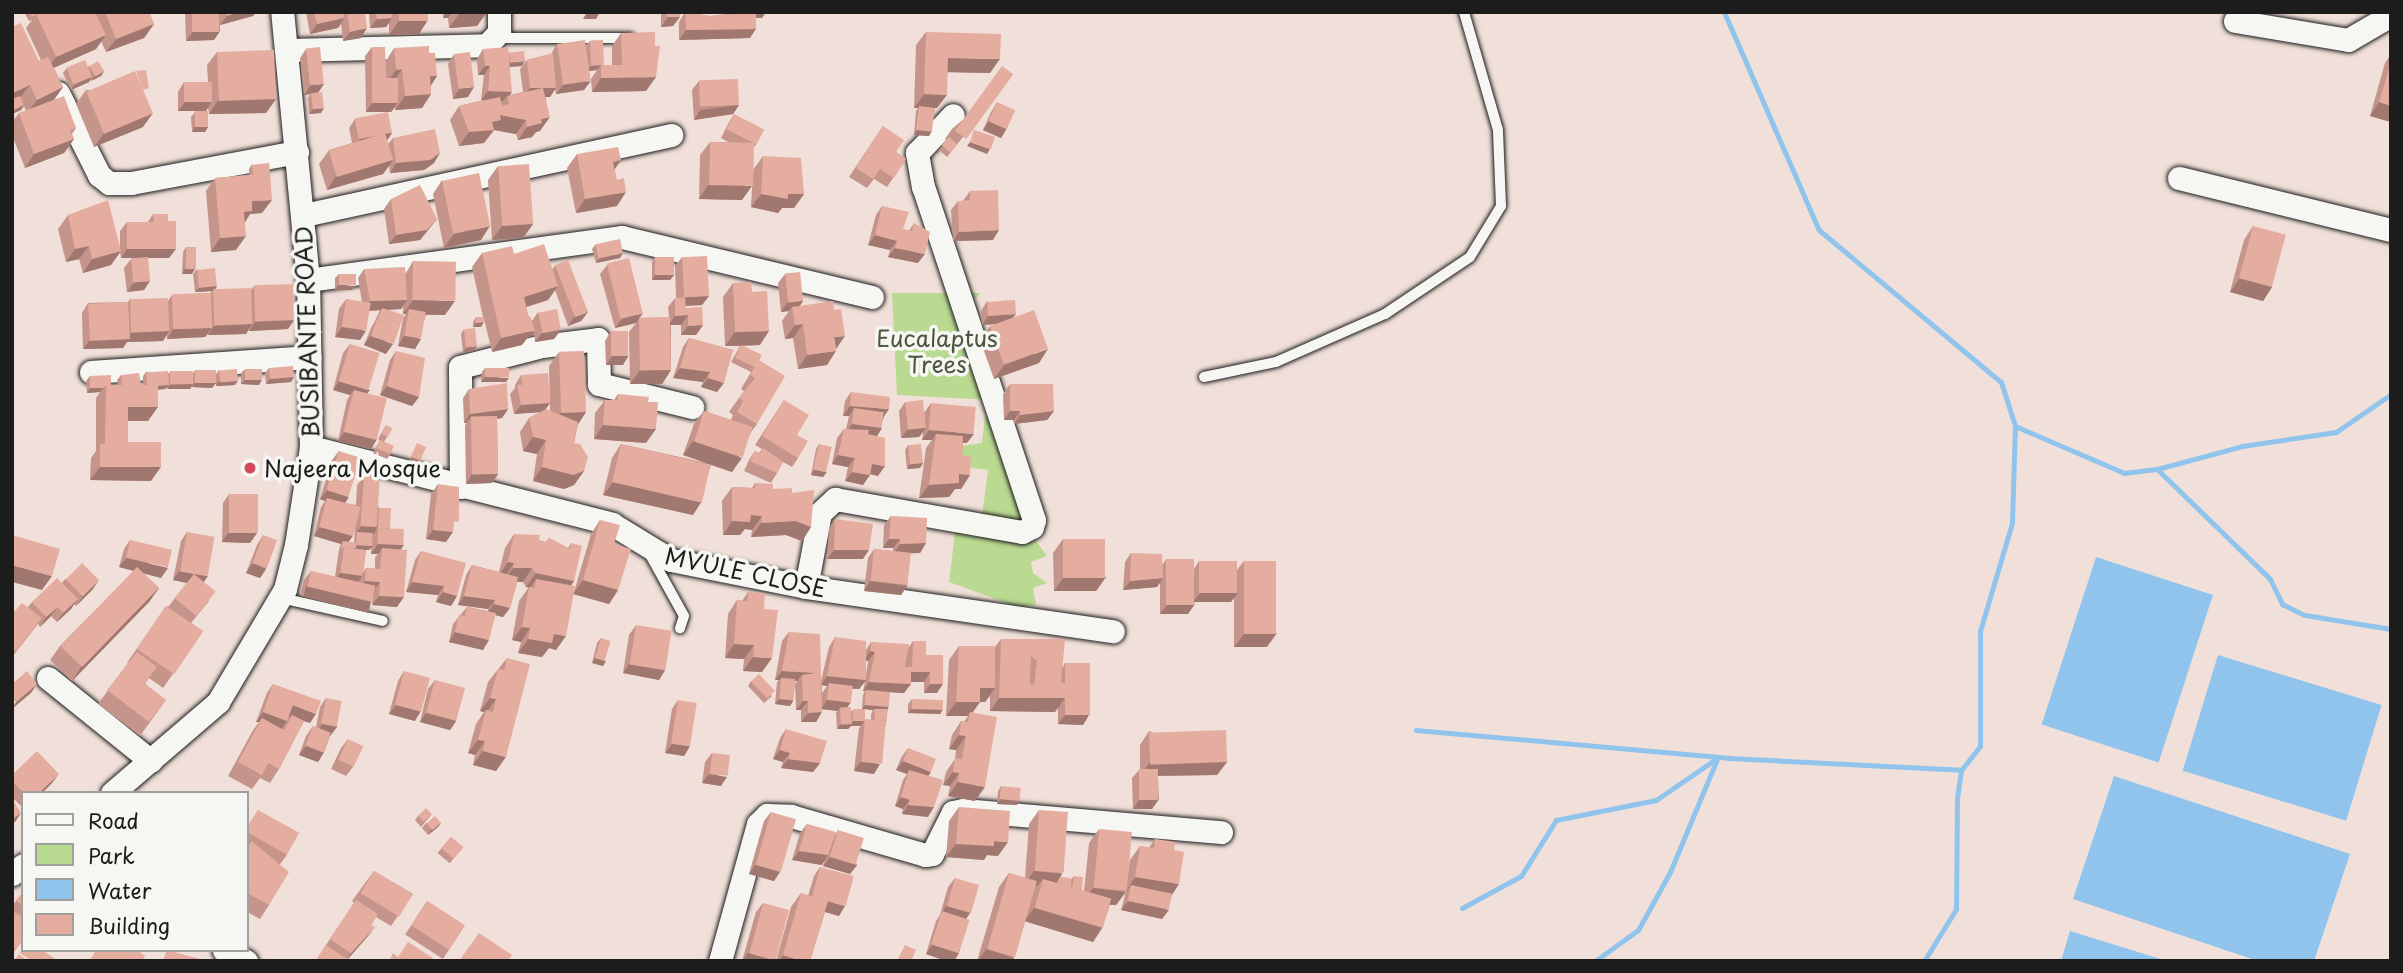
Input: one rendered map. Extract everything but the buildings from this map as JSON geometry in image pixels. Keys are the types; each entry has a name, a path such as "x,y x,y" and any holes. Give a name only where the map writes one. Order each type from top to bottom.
{"street":[{"name":"BUSIBANTE ROAD","path":"114,791 218,702 285,589 311,447 304,215 282,12"},
{"path":"288,50 487,46 496,38 499,12"},
{"path":"2235,21 2348,40 2391,15"},
{"path":"58,93 99,175 109,183 131,183 297,152"},
{"path":"806,587 820,513 835,499 1022,532 1032,527 1034,520 923,187 917,153 953,115"},
{"path":"304,215 671,135"},
{"path":"2179,178 2391,229"},
{"path":"308,280 622,237 872,297"},
{"path":"461,487 460,367 541,346 598,339 599,384 692,407"},
{"path":"91,372 309,357"},
{"name":"MVULE CLOSE","path":"311,447 612,524 646,549 671,560 806,587 1113,631"},
{"path":"48,678 151,761"},
{"path":"720,961 758,824 767,816 791,816 925,855 932,854 953,811 963,810 1221,832"},
{"path":"228,952 246,961"}],"lane":[{"path":"1204,377 1276,362 1374,319 1470,257 1501,206 1498,130 1464,12"},
{"path":"496,38 644,38"},
{"path":"646,549 684,616 680,628"},
{"path":"285,589 290,600 383,621"}],"green space":[{"name":"Eucalaptus Trees","path":"892,293 981,293 972,301 991,400 897,395"},
{"path":"985,416 989,417 1025,524 982,516 988,470 962,467 961,446 982,443"},
{"path":"956,524 1033,537 1047,556 1031,562 1033,573 1047,583 1033,588 1036,605 1017,607 949,582"}],"water":[{"path":"2096,557 2213,595 2159,762 2042,724"},
{"path":"2218,655 2382,705 2346,821 2183,771"},
{"path":"2114,776 2350,854 2314,961 2258,961 2073,899"},
{"path":"2070,931 2167,961 2061,961"}],"waterway":[{"path":"1724,12 1819,230 2001,382 2015,426 2012,523 1980,631 1980,746 1961,770 1957,797 1956,909 1924,961"},
{"path":"2157,469 2242,446 2336,432 2391,394"},
{"path":"2015,426 2124,473 2157,469 2270,579 2282,604 2305,615 2391,629"},
{"path":"1416,730 1728,758 1961,770"},
{"path":"1462,908 1521,876 1556,820 1656,800 1717,758"},
{"path":"1595,961 1638,930 1670,872 1717,759"}],"place":[{"name":"Najeera Mosque","path":"250,468"}]}
